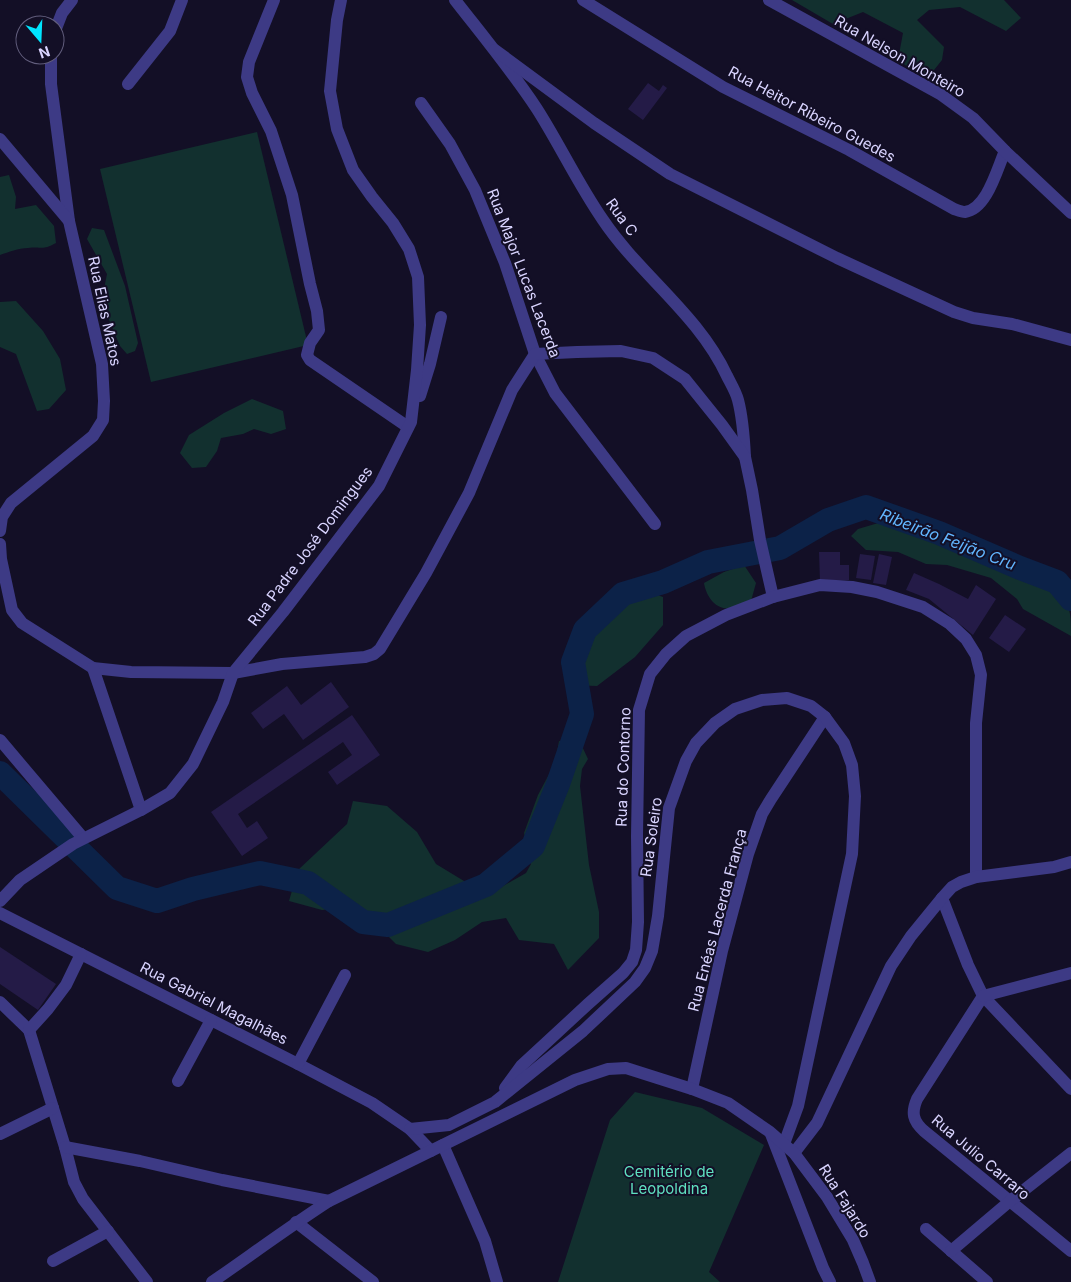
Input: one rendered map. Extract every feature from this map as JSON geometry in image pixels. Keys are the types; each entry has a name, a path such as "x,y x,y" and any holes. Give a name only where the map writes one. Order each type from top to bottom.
{"street":[{"path":"61,15 72,0"},
{"path":"128,84 170,31 182,0"},
{"path":"274,0 249,62 247,77 252,93 271,131 292,195 317,312 319,330 310,343 307,355 310,360 409,424 430,364 441,317"},
{"name":"Rua Padre José Domingues","path":"0,902 20,880 53,857 78,841 141,810 170,793 193,764 234,673 379,486 409,424 417,370 420,325 418,277 409,249 393,223 353,170 337,129 330,91 336,20 341,0"},
{"name":"Rua C","path":"455,0 495,50 538,110 574,175 603,221 631,256 693,322 722,364 738,399 743,426 745,457 760,540 774,597"},
{"name":"Rua Heitor Ribeiro Guedes","path":"583,0 723,87 849,150 954,209 964,212 973,209 980,203 986,196 1005,151"},
{"name":"Rua Nelson Monteiro","path":"769,0 940,94 973,118 1071,214"},
{"path":"495,50 594,123 670,174 754,217 954,312 973,318 1012,324 1071,340"},
{"path":"51,65 51,84 69,221"},
{"name":"Rua Major Lucas Lacerda","path":"421,103 450,144 475,190 505,263 535,354 555,393 655,524"},
{"name":"Rua Elias Matos","path":"0,139 69,221 102,364 104,401 103,420 93,436 11,504 2,517 0,531"},
{"path":"0,544 12,610 22,624 94,668 131,672 234,673 282,664 365,656 374,654 380,649 426,573 469,494 512,390 535,354 622,351 652,358 685,379 745,457"},
{"name":"Rua do Contorno","path":"494,1102 521,1066 623,973 632,962 636,950 638,922 639,710 650,674 666,654 686,636 726,615 774,597 820,586 852,587 869,590 923,607 950,624 966,639 976,655 981,675 976,723 976,877"},
{"path":"94,668 141,810"},
{"name":"Rua Soleiro","path":"410,1130 449,1124 494,1102 583,1031 635,982 645,968 652,951 658,916 669,808 686,761 696,743 715,723 735,709 762,700 787,698 811,706 826,717 844,743 852,765 855,796 852,854 798,1106 784,1144"},
{"name":"Rua Enéas Lacerda França","path":"692,1089 722,951 748,854 762,814 826,717"},
{"path":"0,740 78,841"},
{"path":"794,1153 817,1124 891,966 911,936 952,887 976,877 1054,867 1071,862"},
{"path":"942,898 968,965 983,996 1071,1089"},
{"name":"Rua Gabriel Magalhães","path":"0,913 372,1103 410,1130 430,1151"},
{"path":"29,1030 66,985 81,954"},
{"path":"983,996 1071,973"},
{"path":"298,1064 345,975"},
{"name":"Rua Julio Carraro","path":"983,996 917,1099 913,1114 917,1124 924,1131 1071,1251"},
{"path":"0,1002 29,1030 74,1182 83,1200 147,1282"},
{"path":"178,1080 211,1020"},
{"name":"Rua Fajardo","path":"212,1282 271,1242 296,1222 329,1201 574,1080 608,1069 626,1068 692,1089 728,1103 784,1144 794,1153 827,1196 852,1240 870,1282"},
{"path":"0,1134 53,1108"},
{"path":"770,1132 830,1282"},
{"path":"443,1145 485,1241 497,1282"},
{"path":"65,1147 329,1201"},
{"path":"951,1251 1071,1153"},
{"path":"296,1222 373,1282"},
{"path":"926,1229 987,1282"},
{"path":"53,1261 108,1231"}],"green space":[{"path":"792,0 1004,0 1021,18 1006,31 960,7 929,10 917,20 944,47 942,60 930,75 915,72 898,60 903,33 863,12 833,24"},
{"path":"257,132 308,345 151,382 100,169"},
{"path":"9,175 16,197 15,209 36,205 54,226 56,243 45,248 14,250 0,255 0,177"},
{"path":"92,228 104,230 125,286 138,343 135,351 127,354 120,346 109,320 103,294 107,274 87,239"},
{"path":"16,301 43,331 60,359 66,390 49,409 37,411 16,354 0,347 0,302"},
{"path":"252,399 283,411 286,429 271,434 254,429 243,434 221,438 217,451 206,467 192,468 180,453 189,435 224,413"},
{"path":"885,521 921,533 1051,587 1066,603 1071,619 1071,636 1023,609 1017,599 991,578 947,565 926,564 898,552 866,550 851,536 858,529"},
{"path":"744,565 756,583 751,601 731,608 716,605 709,597 704,583 724,572"},
{"path":"649,592 663,597 663,625 635,657 597,686 570,685 561,663 567,645 594,629 615,611"},
{"path":"559,741 580,742 588,759 582,769 580,786 589,865 599,912 599,938 568,970 554,944 519,940 506,918 482,922 455,940 428,952 396,944 358,906 322,910 289,901 298,870 347,824 353,801 387,806 417,832 436,864 487,895 526,873 531,864 524,833 538,795 555,763"},
{"name":"Cemitério de Leopoldina","path":"635,1092 702,1108 764,1145 709,1272 720,1282 558,1282 610,1120"}],"building":[{"path":"648,83 659,91 663,85 667,88 643,120 628,109"},
{"path":"819,552 840,552 840,565 849,565 849,580 820,581"},
{"path":"860,554 875,556 871,580 856,578"},
{"path":"879,554 892,557 886,585 873,583"},
{"path":"914,573 968,599 976,585 996,599 973,635 929,599 906,590"},
{"path":"1005,615 1026,629 1009,652 989,638"},
{"path":"331,682 349,707 303,740 284,714 263,729 251,713 287,686 301,705"},
{"path":"352,715 380,755 337,785 328,772 352,755 343,742 238,814 247,828 257,821 268,838 242,856 211,812"},
{"path":"0,947 56,984 38,1010 0,984"}],"waterway":[{"name":"Ribeirão Feijão Cru","path":"0,773 117,888 157,901 193,889 260,873 308,883 363,922 388,925 486,885 533,846 558,784 582,714 573,662 585,630 623,594 663,582 708,562 780,548 828,520 866,507 939,533 1057,582 1071,599"}]}
